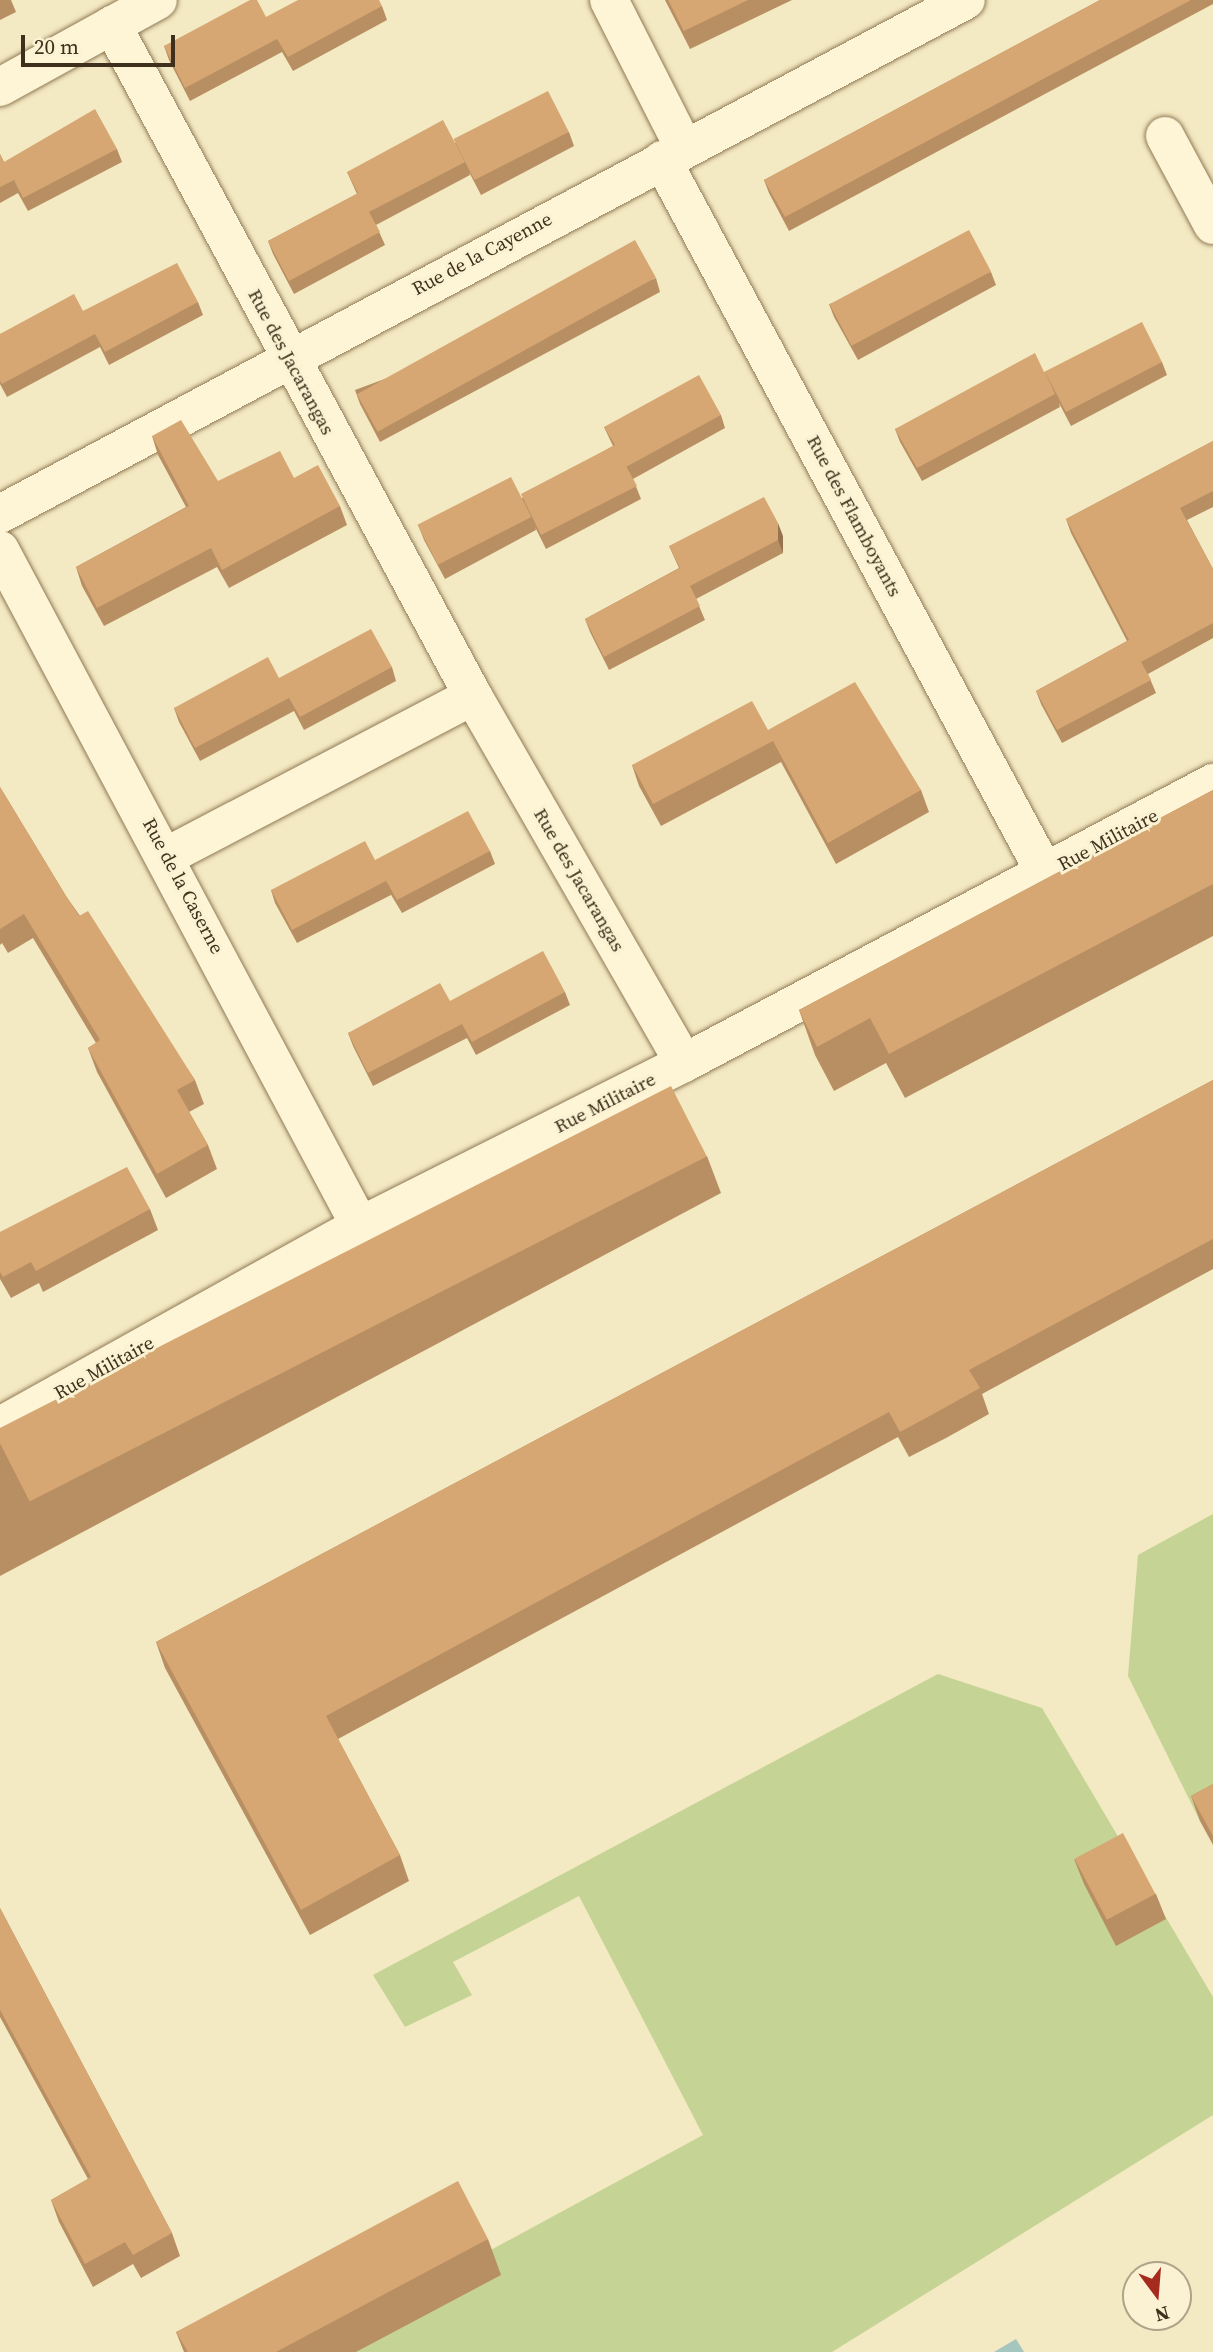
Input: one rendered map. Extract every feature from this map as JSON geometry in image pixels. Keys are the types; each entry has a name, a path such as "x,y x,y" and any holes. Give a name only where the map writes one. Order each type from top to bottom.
{"street":[{"path":"0,87 158,0"},
{"name":"Rue des Flamboyants","path":"609,0 673,154 1045,873"},
{"name":"Rue de la Cayenne","path":"0,514 288,357 966,0"},
{"name":"Rue des Jacarangas","path":"112,25 288,357 473,696 684,1063"},
{"path":"1165,136 1213,225"},
{"name":"Rue de la Caserne","path":"0,550 167,856 360,1226"},
{"path":"167,856 473,696"},
{"name":"Rue Militaire","path":"0,1426 360,1226 684,1063 1213,783"}],"green space":[{"path":"1213,1514 1213,1815 1200,1821 1128,1676 1138,1555"},
{"path":"938,1674 1042,1708 1213,1997 1213,2115 832,2352 356,2352 489,2251 703,2135 579,1896 453,1962 472,1995 405,2027 373,1975"}],"water":[{"path":"1016,2339 1024,2352 994,2352"}],"building":[{"path":"250,0 257,0 266,17 298,0 379,0 382,6 288,57 277,39 185,88 164,46"},
{"path":"668,0 748,0 684,31"},
{"path":"1100,0 1191,0 785,217 764,180"},
{"path":"548,91 569,132 474,180 454,139"},
{"path":"95,109 117,149 23,198 14,180 0,187 0,154 4,162"},
{"path":"443,120 465,162 369,212 380,232 289,281 268,241 358,193 347,172"},
{"path":"969,230 991,271 852,346 829,304"},
{"path":"635,240 656,278 378,432 357,394"},
{"path":"177,263 198,302 105,352 95,334 2,384 0,334 74,294 83,311"},
{"path":"1142,322 1162,362 1066,412 1045,372 1055,394 917,468 895,429 1035,353 1044,372"},
{"path":"699,375 721,415 626,467 637,486 541,535 521,494 615,445 604,427"},
{"path":"181,420 218,481 280,451 294,478 318,465 340,506 222,570 211,548 97,608 76,567 189,506 152,436"},
{"path":"1213,441 1213,491 1180,508 1213,569 1213,623 1141,662 1151,680 1057,730 1036,691 1129,640 1066,519"},
{"path":"511,477 531,517 438,565 417,525"},
{"path":"764,497 778,523 778,540 690,586 700,606 604,657 585,619 680,568 669,546"},
{"path":"371,629 392,667 300,717 289,698 195,748 174,708 268,657 279,678"},
{"path":"855,682 921,790 828,843 773,741 653,804 632,765 752,701 768,730"},
{"path":"0,787 79,916 88,911 195,1080 177,1090 208,1145 157,1174 88,1048 100,1040 24,914 0,929"},
{"path":"1213,790 1213,884 889,1054 870,1018 817,1047 799,1010"},
{"path":"468,811 490,851 397,900 384,877 386,881 292,930 271,890 365,841 375,860"},
{"path":"543,951 565,992 472,1042 462,1024 368,1073 348,1033 440,983 450,1001"},
{"path":"1213,1080 1213,1239 969,1370 980,1388 900,1432 889,1412 326,1716 400,1855 301,1910 156,1642"},
{"path":"671,1086 707,1156 30,1501 0,1443 0,1428"},
{"path":"127,1167 150,1209 36,1271 31,1262 3,1277 0,1272 0,1232"},
{"path":"1213,1784 1213,1836 1191,1796"},
{"path":"1123,1833 1155,1894 1107,1920 1074,1859"},
{"path":"0,1908 172,2233 133,2255 125,2242 85,2264 51,2200 91,2177 0,2010"},
{"path":"458,2181 488,2239 276,2352 188,2352 176,2332"}]}
